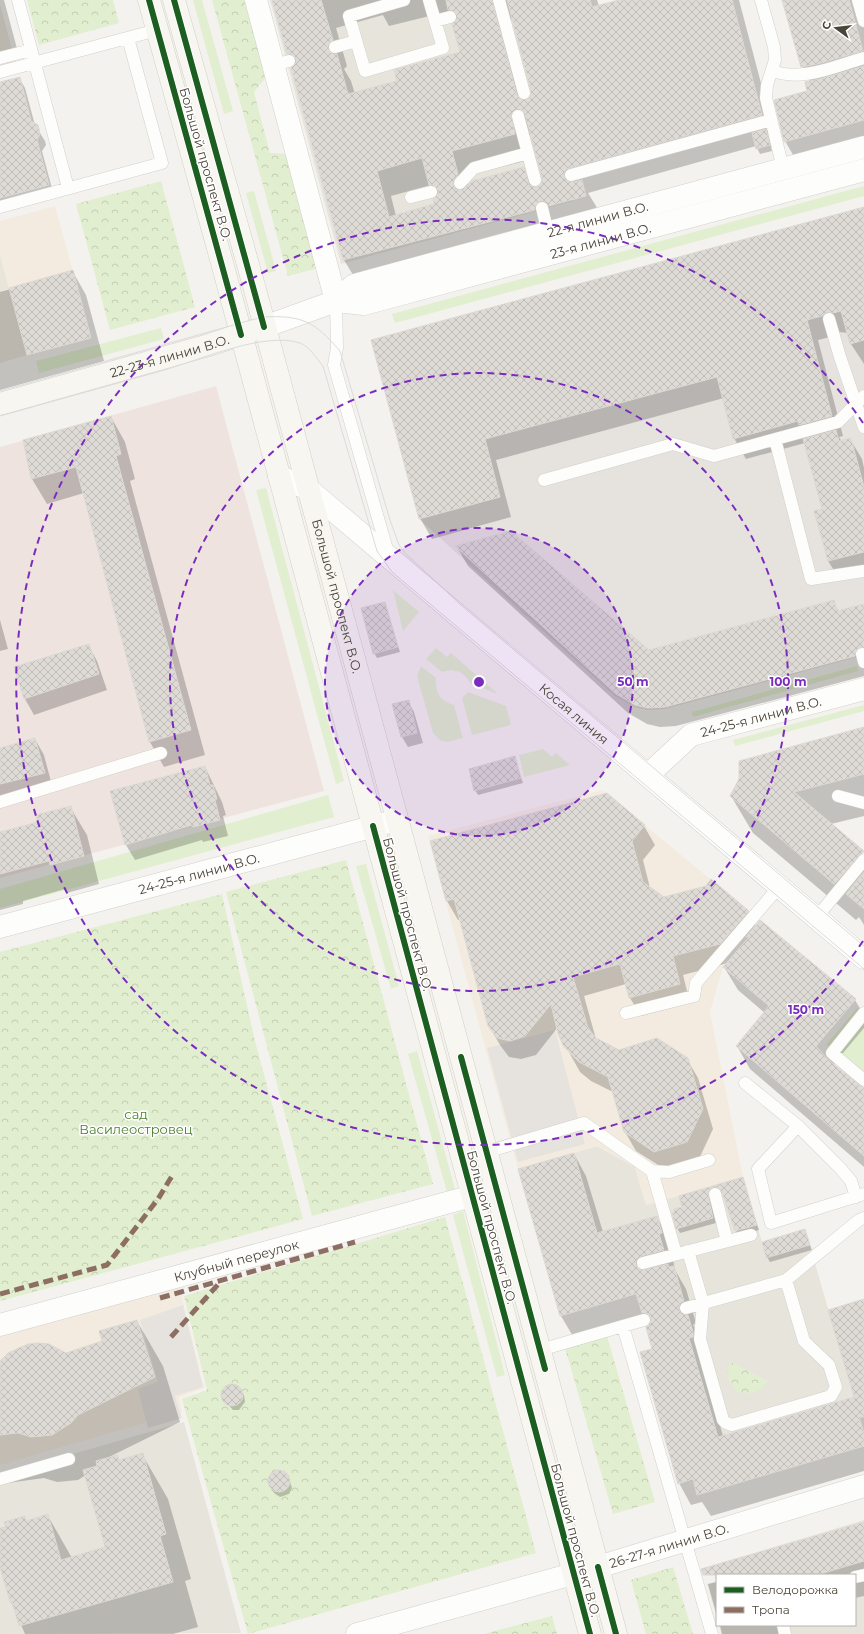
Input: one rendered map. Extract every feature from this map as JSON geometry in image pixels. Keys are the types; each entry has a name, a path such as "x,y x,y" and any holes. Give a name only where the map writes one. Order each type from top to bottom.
{"main road":[{"name":"Большой проспект В.О.","path":"149,0 241,334 590,1634"},
{"name":"Большой проспект В.О.","path":"174,0 308,489 616,1634"},
{"name":"22-23-я линии В.О.","path":"0,404 264,327"}],"street":[{"path":"256,0 281,63 336,301"},
{"name":"22-я линии В.О.","path":"336,301 354,285 864,147"},
{"name":"23-я линии В.О.","path":"336,301 364,304 864,170"},
{"name":"22-23-я линии В.О.","path":"264,327 336,301"},
{"name":"Косая линия","path":"279,476 308,489 864,958"},
{"name":"24-25-я линии В.О.","path":"648,775 691,735 864,689"},
{"name":"24-25-я линии В.О.","path":"0,927 397,820"},
{"name":"Клубный переулок","path":"0,1325 472,1196"},
{"name":"26-27-я линии В.О.","path":"357,1634 383,1631 864,1486"}],"lane":[{"path":"18,0 68,188"},
{"path":"404,0 349,16 365,71 443,48 429,0"},
{"path":"760,0 774,47 775,60 767,85 766,98 788,190"},
{"path":"858,0 864,21"},
{"path":"498,3 524,92"},
{"path":"435,21 450,17"},
{"path":"0,72 157,30"},
{"path":"0,207 162,163 128,38"},
{"path":"335,47 356,41"},
{"path":"0,58 31,50"},
{"path":"773,70 786,75 799,76 864,58"},
{"path":"518,116 535,180"},
{"path":"571,175 771,120"},
{"path":"460,183 474,168 528,153"},
{"path":"411,197 431,192"},
{"path":"542,208 548,233"},
{"path":"336,301 337,348 334,365 389,558"},
{"path":"829,318 860,400 864,427"},
{"path":"544,480 673,444 714,456 838,422 860,400"},
{"path":"775,439 811,579 864,571"},
{"path":"0,802 161,753"},
{"path":"838,796 864,803"},
{"path":"816,918 864,860"},
{"path":"626,1013 694,996 696,983 779,887"},
{"path":"864,1013 832,1053 864,1080"},
{"path":"745,1083 798,1126 840,1168 860,1195 771,1223 758,1169 798,1126"},
{"path":"486,1152 584,1123 652,1172 682,1253 703,1303 700,1339 723,1420 726,1423 732,1425 831,1396 836,1387 829,1365 804,1341 786,1280"},
{"path":"652,1172 669,1172 709,1160"},
{"path":"715,1194 727,1241"},
{"path":"686,1308 786,1280 859,1220 864,1218"},
{"path":"643,1263 751,1235"},
{"path":"540,1350 644,1320"},
{"path":"623,1326 712,1634"},
{"path":"0,1479 69,1459"}],"shaded area":[{"path":"270,0 519,0 573,201 341,264"},
{"path":"0,5 16,63 0,68"},
{"path":"55,206 91,338 27,355 0,255 0,221"},
{"path":"864,207 864,655 665,709 648,710 635,707 615,696 419,519 371,340"},
{"path":"0,255 27,355 0,363"},
{"path":"216,386 324,791 0,878 0,447"},
{"path":"768,447 802,571 636,620 618,549 569,563 556,507"},
{"path":"602,790 748,910 725,942 723,967 710,1012 743,1177 646,1205 635,1167 597,1146 518,1169 428,836"},
{"path":"555,1030 585,1144 518,1162 487,1048"},
{"path":"597,1146 635,1167 646,1205 743,1177 762,1242 805,1229 864,1433 864,1446 697,1495 693,1480 678,1484 640,1352 652,1348 636,1295 560,1316 518,1169"},
{"path":"179,1285 204,1388 179,1397 182,1412 0,1465 0,1336"},
{"path":"183,1305 203,1387 175,1396 182,1418 148,1428 138,1389 158,1382 140,1320"},
{"path":"184,1422 241,1633 0,1634 0,1475"},
{"path":"864,1520 864,1634 721,1634 719,1626 856,1626 856,1574 720,1574 717,1564"},
{"path":"716,1581 716,1616 707,1584"}],"green space":[{"path":"27,0 113,0 119,23 39,45"},
{"path":"193,0 202,0 233,111 224,114"},
{"path":"212,0 244,0 266,77 254,92 270,153 287,154 319,268 288,276"},
{"path":"161,181 195,307 110,330 76,204"},
{"path":"864,186 864,196 395,323 392,314"},
{"path":"254,191 276,271 268,273 246,193"},
{"path":"161,328 164,339 39,373 36,361"},
{"path":"266,488 344,781 336,784 256,490"},
{"path":"393,590 419,612 403,631"},
{"path":"436,648 447,657 451,653 498,694 471,684 460,672 451,670 442,672 426,659"},
{"path":"421,666 436,678 436,688 439,696 445,701 454,705 463,738 447,742 441,741 433,733 417,676"},
{"path":"857,666 858,671 693,717 692,712"},
{"path":"468,692 506,706 511,725 472,735 462,698"},
{"path":"864,705 864,711 735,746 733,740"},
{"path":"543,749 552,757 556,753 570,765 524,777 519,755"},
{"path":"328,795 334,817 0,908 0,889"},
{"path":"346,860 433,1184 312,1216 226,892"},
{"path":"366,864 399,986 391,989 356,866"},
{"name":"сад Василеостровец","path":"222,894 255,1041 303,1219 0,1301 0,952"},
{"path":"857,1008 864,1014 864,1076 826,1045"},
{"path":"417,1051 455,1189 447,1192 408,1054"},
{"path":"463,1211 505,1375 497,1377 453,1215"},
{"path":"445,1217 536,1553 248,1634 182,1399 207,1390 184,1296"},
{"path":"607,1336 655,1502 613,1514 565,1348"},
{"path":"731,1362 768,1381 760,1390 753,1393 739,1392 730,1382 728,1375"},
{"path":"673,1567 693,1634 646,1634 631,1580"},
{"path":"552,1616 557,1634 483,1634"}],"building":[{"path":"272,0 321,0 333,40 328,45 328,49 333,54 337,54 348,94 397,81 394,70 460,52 452,24 457,19 457,15 452,10 448,10 446,0 492,0 517,95 522,100 530,98 531,91 507,0 590,0 592,7 619,0 732,0 762,115 566,169 564,174 565,180 573,182 582,180 586,196 549,206 544,201 540,201 535,206 535,210 343,260 291,68 296,63 296,59 291,54 287,54","holes":["516,109 520,109 525,114 542,178 541,185 537,187 529,185 524,167 472,181 463,190 455,189 453,182 458,174 452,151 515,134 511,114","422,158 429,185 433,185 438,190 438,194 433,199 434,204 389,217 377,171"]},
{"path":"782,0 849,0 863,51 801,67"},
{"path":"864,66 864,120 784,142 774,100 807,91 805,82"},
{"path":"20,77 31,121 38,125 40,134 37,140 49,185 0,198 0,82"},
{"path":"766,129 770,145 756,149 752,133"},
{"path":"864,207 864,340 850,344 841,311 833,313 827,312 822,316 807,320 832,416 799,425 798,421 733,439 717,377 485,439 500,497 419,519 371,340"},
{"path":"73,270 91,338 27,355 9,288"},
{"path":"111,416 121,454 116,456 191,730 149,742 76,467 31,479 23,440"},
{"path":"836,430 839,441 851,438 864,487 864,552 828,561 814,511 822,509 803,439"},
{"path":"511,531 649,650 834,600 837,611 864,604 864,647 857,649 855,656 665,707 648,708 635,705 616,694 455,546"},
{"path":"385,602 398,647 373,654 361,608"},
{"path":"89,644 99,674 24,699 14,667"},
{"path":"409,700 417,733 401,737 392,704"},
{"path":"864,727 864,774 794,792 864,851 834,884 730,796 739,779 739,761"},
{"path":"35,738 45,773 0,784 0,748"},
{"path":"515,756 521,778 474,791 469,769"},
{"path":"205,766 210,785 213,785 217,799 215,800 220,820 193,827 192,825 125,845 110,791"},
{"path":"607,793 645,825 632,841 643,882 664,897 706,886 711,879 749,911 720,944 673,956 680,984 629,998 620,964 573,977 588,1028 596,1038 619,1050 657,1038 688,1058 703,1109 687,1142 654,1152 624,1132 608,1077 579,1062 564,1047 558,1034 551,1004 525,1036 510,1041 497,1038 488,1026 454,899 446,901 430,841"},
{"path":"71,806 84,856 50,865 49,861 0,874 0,832 38,822 36,815"},
{"path":"864,872 864,909 846,894"},
{"path":"760,920 856,999 816,1046 827,1059 864,1088 864,1156 736,1046 769,1006 723,967 750,936 746,937"},
{"path":"574,1153 597,1233 657,1216 662,1233 659,1234 664,1250 641,1256 636,1261 636,1265 641,1270 668,1264 668,1267 674,1266 684,1301 680,1303 679,1310 681,1314 688,1315 693,1332 693,1337 689,1338 718,1437 854,1397 828,1310 864,1299 864,1417 859,1417 864,1433 864,1446 697,1495 693,1479 678,1484 640,1352 652,1349 646,1327 650,1325 651,1318 646,1313 642,1313 636,1294 560,1316 518,1169"},
{"path":"743,1177 757,1225 735,1231 722,1192 717,1187 714,1187 710,1189 708,1195 713,1218 676,1229 672,1212 674,1212 674,1209 682,1207 679,1196"},
{"path":"805,1229 810,1245 766,1258 762,1242"},
{"path":"137,1320 155,1377 78,1415 71,1423 52,1435 31,1437 18,1433 0,1435 0,1361 8,1353 28,1344 38,1343 49,1344 66,1353 102,1341 99,1331"},
{"path":"232,1384 240,1387 243,1395 240,1403 232,1406 224,1403 221,1395 224,1387"},
{"path":"143,1453 166,1534 160,1536 173,1582 19,1626 12,1602 10,1602 0,1567 0,1528 6,1527 4,1522 25,1516 26,1521 48,1514 61,1560 105,1547 83,1470 97,1466 96,1461 117,1455 119,1460"},
{"path":"279,1470 287,1473 290,1481 287,1489 279,1492 271,1489 268,1481 271,1473"},
{"path":"864,1522 864,1561 820,1574 703,1575 701,1569"}],"tram line":[{"path":"0,391 262,317 287,317 306,322 314,327 331,341 340,351 390,520 399,545 405,553 461,605 864,946"},
{"path":"0,416 161,371 250,344 285,340 300,343 310,350 323,366 377,551 392,572 864,969"}],"marked path":[{"path":"0,1294 107,1265 158,1199 172,1176"},
{"path":"160,1298 355,1242"},
{"path":"171,1337 222,1280"}],"cycle path":[{"path":"149,0 241,335"},
{"path":"174,0 264,327"},
{"path":"373,826 590,1634"},
{"path":"461,1057 545,1369"},
{"path":"598,1567 616,1634"}]}
